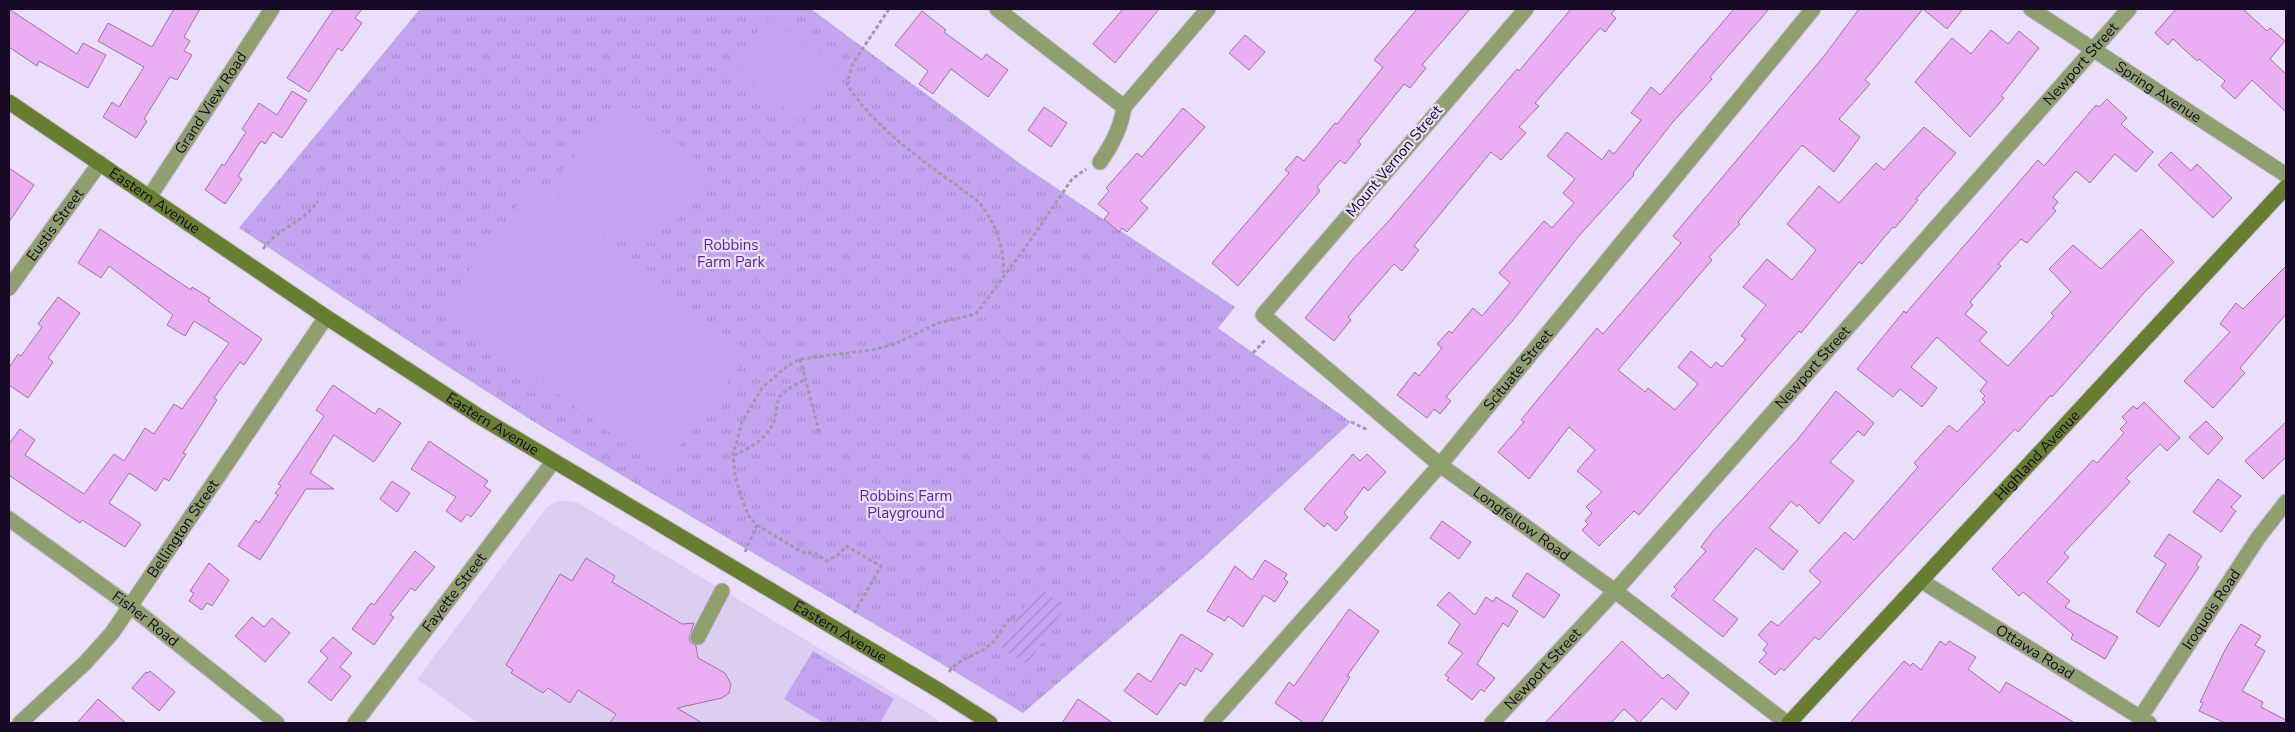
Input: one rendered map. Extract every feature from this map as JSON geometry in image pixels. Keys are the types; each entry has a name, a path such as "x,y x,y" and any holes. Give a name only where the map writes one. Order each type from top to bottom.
{"street":[{"name":"Grand View Road","path":"150,196 272,9"},
{"path":"997,9 1124,107"},
{"path":"1100,162 1115,138 1124,107 1208,9"},
{"name":"Mount Vernon Street","path":"1263,315 1526,9"},
{"name":"Scituate Street","path":"1211,723 1440,465 1813,9"},
{"name":"Spring Avenue","path":"2031,9 2286,175"},
{"name":"Newport Street","path":"1492,723 1615,590 2129,9"},
{"name":"Eastern Avenue","path":"9,102 326,317 553,462 940,691 990,723"},
{"name":"Eustis Street","path":"9,288 100,163"},
{"name":"Highland Avenue","path":"1788,723 1923,582 2286,187"},
{"name":"Longfellow Road","path":"1263,315 1440,465 1615,590 1788,723"},
{"name":"Bellington Street","path":"20,723 90,657 112,633 326,317"},
{"name":"Fayette Street","path":"355,723 553,462"},
{"name":"Iroquois Road","path":"2144,720 2253,546 2286,502"},
{"name":"Fisher Road","path":"9,519 130,606 277,723"},
{"name":"Ottawa Road","path":"1923,582 2144,720"},
{"path":"698,637 722,590"}],"path":[{"path":"890,9 853,63 847,76 847,84 874,117 898,140 978,202 986,211 999,234 1003,256 1003,278"},
{"path":"853,615 881,566 846,546 837,556 826,560 817,554 802,552 757,525 748,515 735,476 733,455 742,422 762,388 786,367 800,359 871,350 895,344 938,323 976,314 1072,179 1100,162"},
{"path":"263,249 278,232 299,221 318,201"},
{"path":"800,359 820,435"},
{"path":"733,455 747,450 766,433 775,419 778,400 792,386 804,380"},
{"path":"745,552 757,525"},
{"path":"949,672 963,658 987,648 994,642 1009,619 1014,616 1018,617"}],"shaded area":[{"path":"558,501 578,503 936,718 939,723 478,723 417,679 547,507"}],"green space":[{"name":"Robbins Farm Park","path":"420,9 811,9 1022,165 1235,307 1218,328 1351,422 1202,559 1023,713 549,431 239,228"},
{"path":"771,15 841,74 801,122 731,64"},
{"path":"623,100 705,166 699,192 690,207 678,219 663,228 647,234 630,237 613,236 596,231 581,223 567,210 552,183"},
{"path":"530,188 750,353 661,471 442,307"},
{"path":"1038,587 1066,606 1027,665 999,646"},
{"path":"813,651 894,699 880,723 824,723 784,699"}],"building":[{"path":"9,9 77,54 83,43 106,55 88,88 39,61 37,66 9,47"},
{"path":"174,9 200,9 184,37 190,41 184,51 192,55 177,80 170,77 144,119 147,121 136,138 103,117 112,102 119,107 144,67 98,41 108,23 152,47"},
{"path":"334,9 362,9 355,18 362,23 342,51 338,48 309,92 287,78"},
{"path":"1123,9 1159,9 1115,63 1093,44"},
{"path":"1417,9 1470,9 1422,65 1426,68 1410,88 1404,84 1358,142 1361,144 1345,164 1340,160 1317,187 1320,191 1238,286 1212,263 1289,173 1285,170 1297,156 1304,161 1335,123 1337,124 1383,67 1374,60"},
{"path":"1571,9 1616,9 1611,14 1616,18 1605,32 1600,28 1535,103 1539,106 1519,127 1526,133 1501,160 1491,152 1414,246 1419,250 1402,271 1394,264 1348,317 1351,320 1334,341 1305,318 1353,259 1387,223 1517,69 1519,71"},
{"path":"1734,9 1769,9 1710,77 1712,79 1672,123 1633,173 1634,175 1578,237 1514,319 1446,397 1451,401 1440,414 1434,409 1427,418 1397,395 1415,372 1419,376 1442,348 1437,344 1449,331 1452,333 1473,308 1482,316 1510,283 1499,273 1544,221 1552,228 1574,203 1563,193 1575,179 1547,156 1567,132 1602,160 1609,150 1614,154 1641,120 1631,113 1651,87 1660,95"},
{"path":"1859,9 1923,9 1865,80 1870,84 1839,119 1860,137 1834,172 1802,145 1738,222 1740,224 1709,257 1712,260 1618,370 1645,392 1648,388 1675,410 1698,384 1678,367 1691,351 1711,368 1716,362 1722,367 1746,339 1741,336 1766,305 1743,287 1767,259 1792,280 1816,250 1787,224 1819,186 1839,203 1876,163 1884,170 1924,127 1956,153 1916,199 1918,200 1895,228 1893,227 1862,264 1859,262 1801,333 1799,331 1639,515 1634,511 1599,546 1582,530 1588,524 1585,521 1592,513 1586,507 1602,492 1577,471 1595,450 1569,427 1529,479 1498,452 1524,422 1521,420 1597,328 1603,334 1681,243 1673,236 1825,55"},
{"path":"1923,9 1963,9 1947,29"},
{"path":"2176,9 2243,9 2267,31 2270,28 2285,41 2270,59 2286,74 2286,112 2252,80 2235,99 2221,86 2225,81 2199,59 2197,61 2173,39 2168,45 2155,33"},
{"path":"922,11 946,30 944,32 982,60 986,54 1008,70 988,97 951,69 933,94 919,84 928,71 895,45"},
{"path":"1991,30 2008,44 2019,31 2039,48 2001,96 2004,98 1970,137 1915,82 1952,38 1971,54"},
{"path":"1245,35 1265,52 1249,70 1229,53"},
{"path":"292,91 307,100 282,138 273,132 265,144 261,141 238,176 242,179 225,204 205,190 222,164 224,166 246,132 242,129 259,103 277,115"},
{"path":"2107,99 2127,118 2121,124 2153,152 2136,172 2115,154 2090,183 2076,171 2053,197 2058,202 2053,208 2056,211 2027,243 2021,239 1998,264 2001,266 1970,302 1973,305 1965,314 1987,332 1979,341 2008,366 2054,316 2051,313 2071,292 2049,269 2073,245 2101,269 2141,229 2174,262 2052,397 2051,395 2018,432 2015,429 1819,640 1815,637 1784,671 1781,668 1775,675 1759,662 1767,653 1763,650 1768,644 1758,635 1771,621 1778,626 1821,582 1809,571 1845,532 1854,540 1918,467 1914,463 1949,425 1957,432 1985,402 1982,399 1985,396 1980,391 1987,382 1937,337 1911,367 1937,388 1922,407 1900,389 1893,397 1857,369 1904,311 1906,313 2038,160 2044,166 2096,105 2099,107"},
{"path":"1044,107 1067,123 1051,147 1028,130"},
{"path":"1183,108 1205,127 1140,201 1148,208 1127,232 1122,228 1119,232 1104,219 1109,213 1098,204 1109,191 1106,188 1137,153 1142,157"},
{"path":"2171,152 2191,171 2197,164 2232,198 2213,218 2158,165"},
{"path":"9,168 34,185 9,222"},
{"path":"100,229 191,290 192,287 210,298 208,301 262,339 244,365 240,362 214,398 217,400 183,453 186,454 169,481 164,478 156,491 129,473 109,503 141,524 125,547 82,520 80,523 10,476 9,478 9,444 20,429 35,440 25,455 84,494 114,454 124,461 145,428 154,434 174,404 182,409 229,343 194,321 185,336 167,325 173,315 109,266 101,278 78,263"},
{"path":"2286,266 2286,314 2240,368 2245,373 2213,408 2184,381 2230,332 2220,324 2236,303 2243,309"},
{"path":"58,297 80,313 48,358 53,362 28,398 9,385 9,368 18,354 21,356 42,327 38,324"},
{"path":"333,385 375,414 379,408 401,423 374,462 334,435 310,473 334,489 306,489 260,560 238,546 256,520 259,523 278,495 275,493 281,486 278,484 324,416 316,410"},
{"path":"1836,391 1874,423 1864,436 1858,431 1830,462 1854,481 1819,524 1799,504 1797,507 1791,501 1769,528 1798,551 1783,570 1756,548 1713,600 1738,619 1723,637 1671,596 1677,590 1674,587 1706,551 1701,547 1713,531 1797,440"},
{"path":"2144,402 2180,438 2167,451 2160,444 2126,478 2130,482 2064,553 2069,557 2047,582 2070,601 2065,607 2118,637 2105,659 2071,639 2073,634 2023,592 2019,596 1992,569 2093,460 2097,463 2124,433 2120,429 2127,422 2122,417 2133,406 2137,409"},
{"path":"2206,421 2223,438 2208,455 2189,437"},
{"path":"2286,422 2286,457 2263,479 2245,461"},
{"path":"429,441 488,481 484,486 491,491 471,517 467,514 461,522 446,511 456,497 411,469"},
{"path":"1353,454 1360,461 1367,454 1386,472 1368,491 1364,487 1344,513 1348,517 1336,531 1327,523 1324,527 1304,509"},
{"path":"2218,479 2241,496 2231,507 2236,511 2221,532 2193,512"},
{"path":"392,481 410,493 397,512 380,499"},
{"path":"1442,521 1471,542 1459,559 1430,538"},
{"path":"2169,534 2202,556 2196,565 2199,567 2159,627 2136,612 2166,564 2154,556"},
{"path":"415,551 435,567 415,591 411,588 390,615 394,617 374,645 352,629 371,603 374,605"},
{"path":"586,558 615,576 612,582 682,624 694,623 689,638 690,642 696,646 698,658 725,673 731,684 729,693 722,698 677,708 702,723 610,723 616,714 578,690 570,703 548,688 543,693 511,673 513,670 506,665 560,574 572,581"},
{"path":"1265,560 1287,574 1284,579 1288,582 1275,602 1264,595 1243,627 1228,616 1225,621 1207,611 1235,566 1252,580"},
{"path":"209,563 229,580 212,606 207,603 202,610 189,601 194,593 190,591"},
{"path":"1527,573 1560,595 1544,618 1512,596"},
{"path":"1449,592 1475,615 1486,597 1493,602 1496,597 1518,611 1508,627 1503,623 1477,664 1495,678 1484,692 1481,689 1472,700 1447,680 1449,678 1445,675 1463,653 1448,643 1460,624 1437,605"},
{"path":"1349,609 1379,631 1347,676 1350,677 1321,723 1304,723 1275,703 1289,682 1294,686"},
{"path":"252,617 264,627 272,618 290,633 265,662 235,636"},
{"path":"2241,624 2261,636 2255,645 2265,651 2242,691 2263,702 2261,707 2286,720 2286,723 2225,723 2199,711 2203,703 2200,702 2226,648"},
{"path":"1181,634 1213,654 1201,672 1196,668 1185,686 1180,683 1157,715 1124,691 1138,673 1151,682"},
{"path":"333,637 352,653 340,667 351,676 331,701 308,682 328,658 320,651"},
{"path":"1622,641 1663,679 1668,674 1689,693 1676,710 1662,698 1639,723 1624,709 1611,723 1545,723"},
{"path":"1940,641 1946,645 1949,641 1976,657 1968,669 2000,693 2006,682 2075,723 1850,723 1904,661 1910,666 1913,663 1921,670"},
{"path":"150,671 175,692 159,711 132,688 146,672"},
{"path":"98,699 126,723 77,723"},
{"path":"1078,699 1113,723 1062,723"}],"park label":[{"name":"Robbins Farm Playground","path":"906,504"}]}
